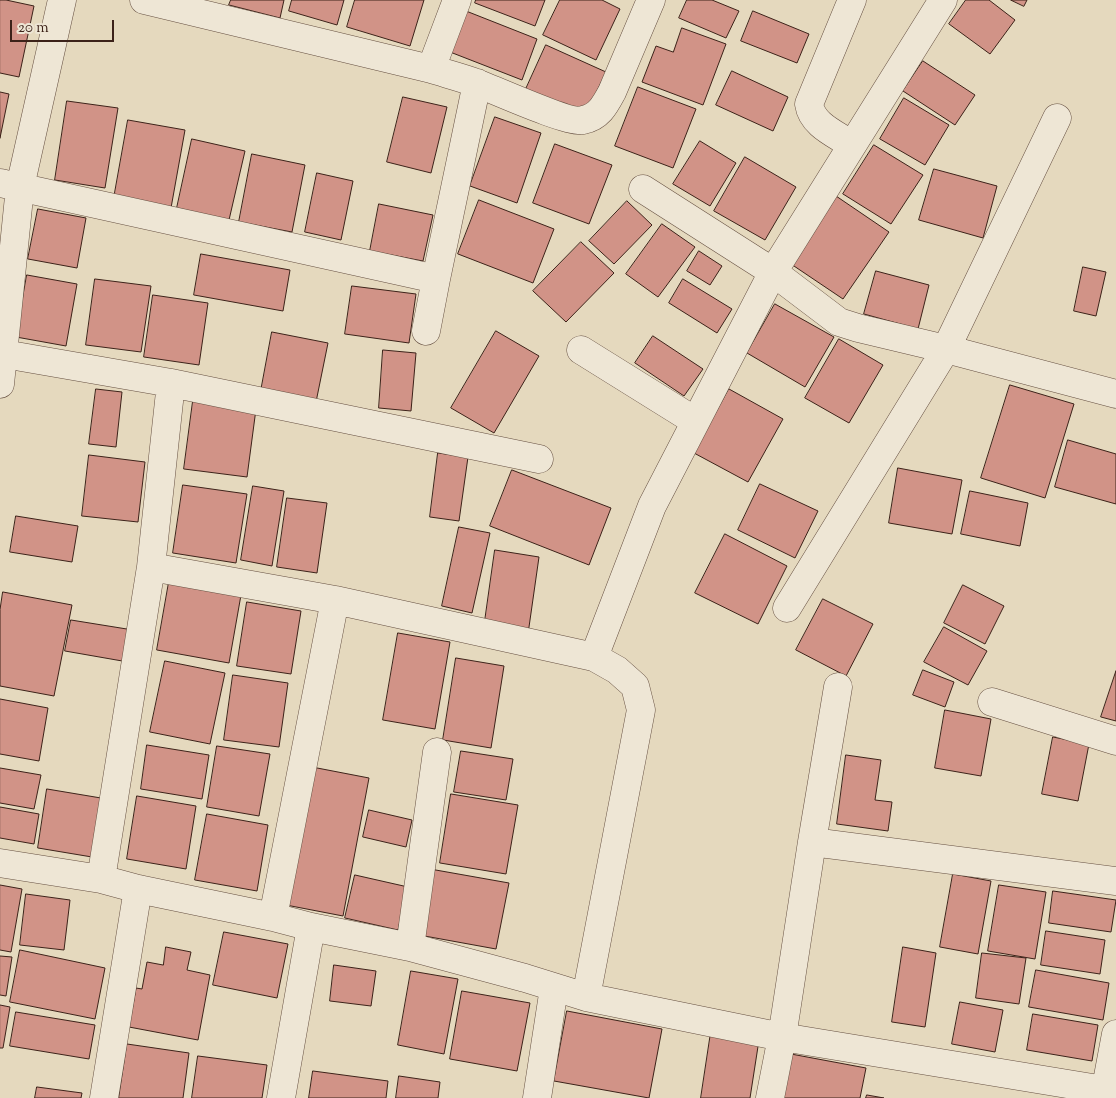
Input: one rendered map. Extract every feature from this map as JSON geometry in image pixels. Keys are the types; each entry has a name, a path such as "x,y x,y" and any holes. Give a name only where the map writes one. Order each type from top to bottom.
{"street":[{"path":"0,384 4,354 10,185 62,0"},
{"path":"144,0 431,69 477,83 564,118 582,121 596,115 606,104 651,0"},
{"path":"431,69 457,0"},
{"path":"852,0 809,104 810,112 820,124 852,145"},
{"path":"594,657 652,506 773,272 943,0"},
{"path":"426,331 477,83"},
{"path":"787,608 946,349 1057,118"},
{"path":"10,185 436,280"},
{"path":"643,189 773,272 839,322 1116,394"},
{"path":"581,350 695,421"},
{"path":"4,354 171,383 539,460"},
{"path":"101,879 151,567 171,383"},
{"path":"151,567 335,600 594,657 617,670 635,686 642,710 586,997"},
{"path":"273,917 335,600"},
{"path":"770,1098 782,1037 838,687"},
{"path":"992,702 1116,740"},
{"path":"410,947 437,752"},
{"path":"812,842 1116,881"},
{"path":"0,864 101,879 138,889 410,947 525,978 586,997 782,1037 1109,1093 1116,1034"},
{"path":"104,1098 138,889"},
{"path":"281,1098 311,927"},
{"path":"537,1098 554,988"}],"building":[{"path":"0,0 34,6 19,77 0,73"},
{"path":"231,0 284,0 280,18 229,5"},
{"path":"292,0 344,0 337,25 289,11"},
{"path":"355,0 424,0 410,46 347,27"},
{"path":"476,0 545,0 535,26 475,3"},
{"path":"560,0 602,0 620,9 596,60 543,35"},
{"path":"687,0 712,0 739,11 726,38 679,18"},
{"path":"966,0 989,0 1015,20 990,54 949,24"},
{"path":"1011,0 1027,0 1024,6"},
{"path":"466,11 537,39 522,80 450,52"},
{"path":"753,11 809,34 797,63 741,41"},
{"path":"682,28 726,44 703,105 642,82 656,46 673,52"},
{"path":"546,45 606,72 586,115 526,89"},
{"path":"923,61 975,95 955,125 903,91"},
{"path":"732,71 788,97 773,131 716,105"},
{"path":"638,87 696,109 673,168 615,146"},
{"path":"0,92 9,94 0,138"},
{"path":"403,97 447,107 431,173 387,162"},
{"path":"904,98 949,125 925,165 880,139"},
{"path":"67,101 118,108 105,188 55,180"},
{"path":"495,117 541,133 517,203 470,186"},
{"path":"128,120 185,130 171,208 114,198"},
{"path":"192,139 245,151 229,220 177,208"},
{"path":"700,141 736,163 710,206 673,184"},
{"path":"555,144 612,165 589,224 533,203"},
{"path":"874,145 923,175 891,224 843,194"},
{"path":"252,154 305,165 292,232 239,222"},
{"path":"745,157 796,187 765,240 714,211"},
{"path":"934,169 997,186 983,238 919,220"},
{"path":"317,173 353,181 341,240 305,232"},
{"path":"836,196 889,232 843,299 791,264"},
{"path":"479,200 554,229 533,283 458,254"},
{"path":"627,201 652,225 614,264 589,241"},
{"path":"379,204 433,215 423,261 370,251"},
{"path":"38,209 86,218 77,268 28,259"},
{"path":"662,224 695,247 658,297 626,274"},
{"path":"581,242 614,273 566,322 533,291"},
{"path":"699,251 722,266 710,285 687,271"},
{"path":"201,254 290,270 283,311 194,295"},
{"path":"1083,267 1106,272 1096,316 1074,311"},
{"path":"876,271 929,285 918,329 864,314"},
{"path":"27,275 77,284 66,346 16,337"},
{"path":"95,279 151,286 141,352 86,345"},
{"path":"683,279 732,309 717,333 669,303"},
{"path":"352,286 416,294 409,343 345,334"},
{"path":"153,295 208,303 199,365 144,357"},
{"path":"775,304 834,337 805,387 747,353"},
{"path":"496,331 539,356 494,433 451,408"},
{"path":"272,332 328,343 316,402 261,391"},
{"path":"653,336 703,369 684,396 635,363"},
{"path":"839,339 883,365 849,423 805,398"},
{"path":"383,350 416,353 411,411 379,408"},
{"path":"1010,385 1074,404 1045,498 981,478"},
{"path":"96,389 122,392 116,447 89,444"},
{"path":"729,389 783,419 748,482 694,453"},
{"path":"193,401 256,409 247,477 184,469"},
{"path":"1068,440 1116,454 1116,504 1055,487"},
{"path":"438,453 468,457 459,521 430,517"},
{"path":"89,455 145,462 138,522 82,516"},
{"path":"898,468 962,480 952,534 889,523"},
{"path":"512,470 611,508 589,565 490,526"},
{"path":"760,484 818,511 795,558 738,530"},
{"path":"183,485 247,494 236,563 173,553"},
{"path":"253,486 284,491 272,566 241,560"},
{"path":"970,491 1028,503 1020,546 961,534"},
{"path":"287,498 327,503 317,573 277,567"},
{"path":"16,516 78,526 72,562 10,552"},
{"path":"459,527 490,533 472,613 442,606"},
{"path":"725,534 787,566 758,624 695,593"},
{"path":"495,550 539,557 528,634 484,628"},
{"path":"169,582 241,595 229,663 157,650"},
{"path":"963,585 1004,606 985,644 944,623"},
{"path":"3,592 72,605 54,696 0,686 0,610"},
{"path":"823,599 873,624 846,676 796,650"},
{"path":"247,602 301,611 291,674 237,666"},
{"path":"71,620 133,630 128,662 65,651"},
{"path":"944,627 987,651 968,685 924,662"},
{"path":"398,633 450,642 435,729 383,720"},
{"path":"456,658 504,666 491,748 443,740"},
{"path":"165,661 225,673 210,744 150,732"},
{"path":"923,670 954,682 945,707 913,695"},
{"path":"1116,671 1116,721 1101,717"},
{"path":"233,675 288,683 279,747 224,740"},
{"path":"0,699 48,708 39,761 0,754"},
{"path":"945,710 991,719 981,776 935,768"},
{"path":"1053,737 1089,744 1078,801 1042,794"},
{"path":"147,745 209,755 202,799 141,789"},
{"path":"217,746 270,754 259,816 207,807"},
{"path":"461,751 513,759 506,800 454,792"},
{"path":"846,755 881,760 875,800 892,802 888,831 837,824"},
{"path":"312,767 369,778 343,916 286,905"},
{"path":"0,768 41,775 34,809 0,803"},
{"path":"47,789 101,798 92,857 38,848"},
{"path":"451,794 518,805 506,874 440,863"},
{"path":"137,796 196,806 186,869 127,859"},
{"path":"0,807 39,814 34,844 0,838"},
{"path":"369,810 412,820 406,847 363,837"},
{"path":"207,814 268,825 257,891 195,880"},
{"path":"430,869 509,883 496,949 419,935"},
{"path":"953,874 991,881 978,954 940,947"},
{"path":"355,875 408,887 398,930 345,918"},
{"path":"0,885 22,889 11,952 0,950"},
{"path":"999,885 1046,892 1035,959 988,951"},
{"path":"1053,891 1116,900 1111,932 1049,923"},
{"path":"26,894 70,900 64,950 20,945"},
{"path":"1046,931 1105,940 1100,974 1041,965"},
{"path":"224,932 288,944 277,998 213,985"},
{"path":"166,947 191,952 187,970 210,975 198,1040 129,1027 136,988 142,989 147,962 163,965"},
{"path":"903,947 936,953 925,1027 892,1022"},
{"path":"20,950 105,968 95,1019 10,1002"},
{"path":"982,953 1026,958 1019,1004 976,998"},
{"path":"0,956 12,957 6,996 0,995"},
{"path":"334,965 376,971 371,1006 330,1001"},
{"path":"1036,970 1109,983 1103,1020 1029,1007"},
{"path":"411,971 458,979 444,1054 398,1045"},
{"path":"462,991 530,1003 517,1071 450,1059"},
{"path":"960,1002 1003,1010 995,1052 952,1044"},
{"path":"0,1005 10,1007 3,1048 0,1048"},
{"path":"567,1011 662,1029 649,1098 554,1081"},
{"path":"16,1012 95,1025 89,1059 10,1046"},
{"path":"1033,1014 1098,1025 1092,1061 1027,1050"},
{"path":"711,1032 759,1040 750,1098 701,1098"},
{"path":"127,1044 189,1053 183,1098 119,1098"},
{"path":"791,1054 866,1068 860,1098 782,1098"},
{"path":"198,1056 267,1065 262,1098 192,1098"},
{"path":"313,1071 388,1081 386,1098 309,1098"},
{"path":"399,1076 440,1082 438,1098 396,1098"},
{"path":"37,1087 82,1093 81,1098 35,1098"},
{"path":"867,1095 884,1098 866,1098"}]}
